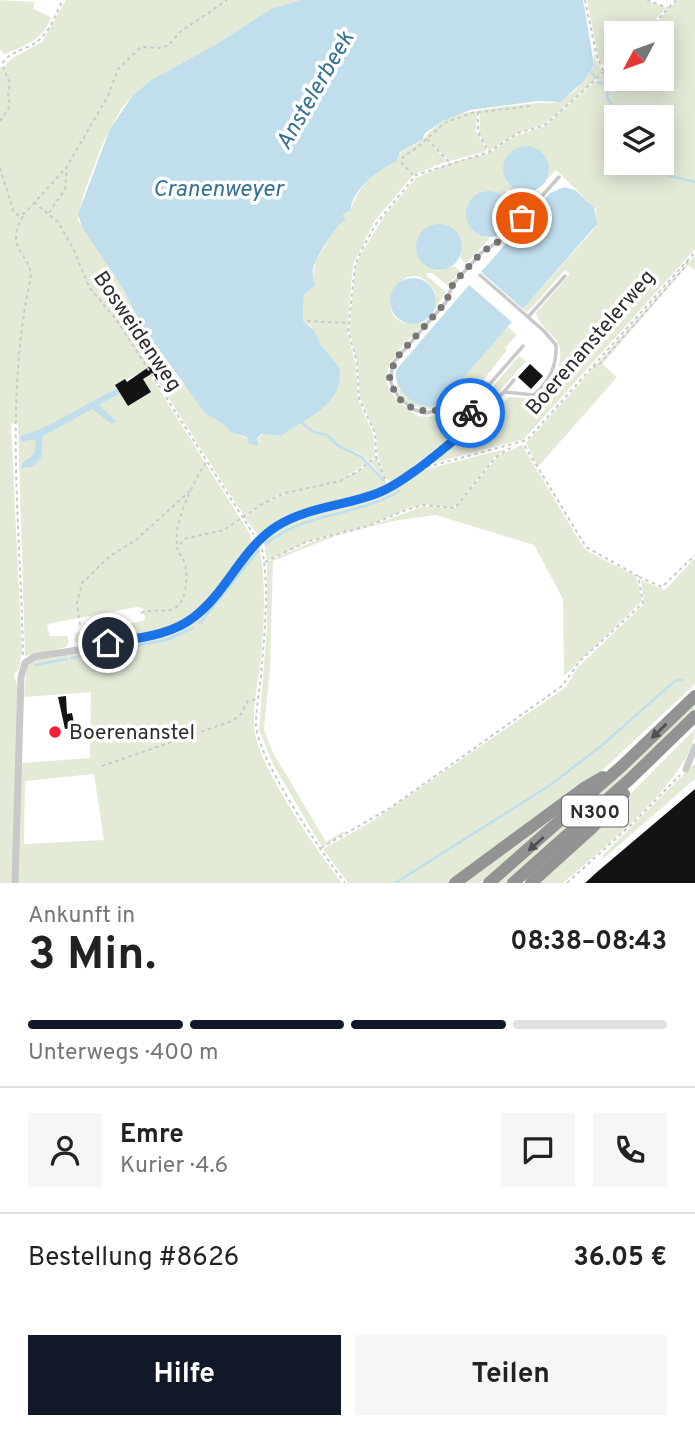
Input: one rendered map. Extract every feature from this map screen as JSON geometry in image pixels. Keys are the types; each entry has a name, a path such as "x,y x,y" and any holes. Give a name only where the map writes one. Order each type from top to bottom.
{"highway":[{"name":"N300","path":"489,883 623,765 695,695"},
{"name":"N300","path":"513,883 695,716"},
{"name":"N300","path":"531,883 593,827 674,736"},
{"name":"N300","path":"455,883 584,788 623,765"}],"street":[{"path":"15,883 21,677 24,663 34,657 151,636 178,627 205,607 258,540 292,518 390,487 412,471"},
{"path":"686,769 695,747"}],"lane":[{"path":"478,421 459,405 426,413 412,409 398,396 391,383 392,364 446,302 453,284 475,260 504,238 559,177"},
{"path":"480,275 555,342 555,359 547,382 534,395 505,392"},
{"path":"528,317 565,276"},
{"path":"467,410 523,346"},
{"path":"412,471 478,421 514,380"}],"path":[{"path":"0,64 42,37 63,0"},
{"path":"11,230 67,167 108,96 122,64 141,47 161,48 169,45 180,32 227,0"},
{"path":"390,487 376,456 374,433 359,396 357,367 348,331 358,257 376,224 414,177 450,162 489,152 518,134 545,125 604,73 597,57 585,0"},
{"path":"647,0 669,8"},
{"path":"657,21 676,0"},
{"path":"0,121 10,106 10,83 2,64 4,60"},
{"path":"414,177 401,162 403,157 444,123 478,112 531,106"},
{"path":"478,112 478,132 489,152"},
{"path":"427,139 450,162"},
{"path":"49,214 65,189 67,167"},
{"path":"0,168 14,213 26,213"},
{"name":"Bosweidenweg","path":"34,202 58,222 73,248 89,287 118,322 258,540 265,563 264,628 256,725 260,744 320,849 345,883"},
{"name":"Boerenanstelerweg","path":"412,471 523,443 623,336 695,252"},
{"path":"17,256 26,264 31,277 22,318 15,412 24,663"},
{"path":"307,321 349,323"},
{"path":"523,443 586,547 662,587 695,555"},
{"path":"265,563 317,538 368,526 423,505 455,508 495,458 516,444"},
{"path":"178,548 184,539 224,530 279,496 340,481 376,456"},
{"path":"141,613 152,609 173,609 179,604 186,580 185,565 175,534 193,488 207,462"},
{"path":"80,625 77,603 82,583 110,556 136,540 193,488"},
{"path":"320,849 390,808 562,686 580,661 643,603 638,576"},
{"path":"102,766 232,721 241,714 248,701 258,699"},
{"path":"567,883 632,824 686,769"}],"green space":[{"path":"0,0 35,2 33,9 51,17 39,37 4,54 1,50 0,52"},
{"path":"66,0 301,0 271,9 213,46 151,80 133,95 121,109 102,145 83,196 78,220 124,290 148,339 163,357 150,368 145,367 146,370 116,385 128,406 151,392 143,379 150,375 250,534 251,543 205,602 175,625 149,634 80,646 74,640 76,633 143,621 143,608 52,623 47,625 50,636 67,636 69,641 66,647 25,656 18,423 11,424 22,652 19,669 14,674 19,693 13,883 0,883 0,67 3,68 12,58 42,42"},
{"path":"587,0 645,0 666,8 654,21 604,21 604,66 599,61"},
{"path":"677,0 695,0 695,249 524,439 423,466 442,452 438,447 393,483 419,471 506,449 494,458 456,506 449,508 424,504 406,509 368,526 311,540 267,561 264,543 244,517 281,495 339,480 368,464 385,482 370,462 376,457 384,475 377,452 376,434 360,398 358,364 349,331 356,265 385,215 416,178 450,163 489,153 515,136 545,126 604,74 604,91 674,91 674,21 657,21","holes":["525,146 535,149 547,160 545,182 556,170 596,209 593,230 523,309 527,313 565,270 570,274 536,313 558,343 558,368 538,399 509,397 483,422 445,449 467,421 464,412 458,409 429,417 418,416 402,404 389,388 388,368 401,348 426,322 406,323 395,317 391,306 392,295 408,277 419,277 435,292 433,312 446,292 427,276 427,273 432,273 448,286 460,271 454,266 438,271 424,265 416,249 420,235 434,225 446,225 460,238 460,258 466,264 490,238 484,237 471,201 482,193 493,192 504,197 512,208 516,203 505,190 509,189 520,199 526,192 507,183 503,167 510,152"]},
{"path":"593,49 603,73 545,124 517,133 489,151 479,133 480,114 477,114 476,131 487,151 450,161 428,141 447,161 413,175 374,222 353,265 347,331 356,366 358,400 373,434 375,456 369,461 361,454 337,444 326,434 310,429 301,421 327,402 341,372 321,345 312,327 303,321 304,295 316,285 313,275 316,261 334,229 346,220 343,214 350,212 361,189 372,176 396,162 404,150 449,118 468,112 535,103 556,103 576,90 589,72 595,77 591,70 594,65"},
{"path":"695,255 695,270 688,265 602,364 617,377 538,467 526,443"},
{"path":"508,327 517,335 486,377 464,401 445,408 424,408 414,406 399,393 396,382 400,390 435,406"},
{"path":"519,356 526,361 483,410 479,411 477,405"},
{"path":"172,370 209,415 226,426 230,432 257,441 262,434 281,436 300,422 309,430 327,436 335,445 361,456 368,463 340,480 278,495 244,516 157,380"},
{"path":"522,445 582,545 589,552 636,576 642,601 564,676 563,599 534,545 436,515 393,521 335,536 273,561 270,668 264,729 271,749 326,842 344,831 345,833 322,847 274,766 259,730 267,626 267,562 316,540 368,527 424,506 454,509 498,456"},
{"path":"259,544 264,606 254,711 257,741 289,807 342,883 17,883 21,763 90,758 91,692 24,697 27,666 35,660 160,636 192,622 210,605","holes":["94,774 104,840 24,844 25,781"]},
{"path":"695,558 695,684 594,778 452,883 348,883 323,849 371,822 566,687 577,668 644,604 641,580 665,590"},
{"path":"695,701 695,710 634,770 506,883 495,883"},
{"path":"695,729 691,748 679,768 642,812 563,883 535,883 595,829"},
{"path":"695,763 695,779 604,858 602,856"},
{"path":"584,791 544,831 480,883 459,883"}],"water":[{"name":"Cranenweyer","path":"301,0 583,0 594,65 583,82 560,102 538,101 470,110 443,121 425,133 422,140 400,152 396,162 374,175 360,189 351,211 343,214 346,220 332,234 315,264 313,273 316,285 304,295 303,321 314,330 321,345 340,368 336,392 321,409 281,436 261,434 257,439 258,446 249,444 247,437 230,432 226,426 205,413 147,337 124,290 82,227 78,214 110,129 133,95 151,80 213,46 271,9"},
{"path":"526,146 542,153 549,169 542,185 526,192 510,185 503,169 510,153"},
{"path":"564,187 575,190 594,207 597,224 523,309 481,272 550,193"},
{"path":"489,191 505,198 512,214 505,230 489,237 473,230 466,214 473,198"},
{"path":"439,224 456,230 462,247 456,264 439,270 422,264 416,247 422,230"},
{"path":"413,278 422,279 429,285 435,292 435,310 429,317 422,323 413,324 404,323 397,317 391,310 390,301 391,292 397,285 404,279"},
{"path":"469,285 512,322 442,402 434,406 418,404 404,394 396,378 396,370"},
{"path":"127,383 120,393 99,405 116,421 112,424 92,409 43,436 41,458 32,467 22,468 22,463 34,454 36,441 33,439 21,442 20,436 41,429"}],"building":[{"path":"163,357 172,370 157,380 153,373 143,379 151,392 128,406 115,385 125,379 127,382"},
{"path":"530,364 543,376 531,389 518,377"},
{"path":"66,696 67,714 72,713 74,723 71,724 72,728 65,729 58,697"},
{"path":"695,789 695,883 585,883 597,872"}],"waterway":[{"path":"590,71 595,77"},
{"path":"598,82 608,86 607,98 612,105"},
{"path":"669,175 695,182"},
{"path":"301,422 312,431 327,435 337,445 362,457 384,481"},
{"path":"266,544 297,525 366,506 399,491"},
{"path":"200,623 258,551"},
{"path":"71,658 166,640 193,628"},
{"path":"35,665 67,659"},
{"path":"395,883 549,786 601,746 676,680 682,680"}],"way so far":[{"path":"470,413 459,405 426,413 416,411 394,391 389,374 399,355 446,302 453,284 482,252 504,238 522,218"}],"place":[{"name":"Boerenanstel","path":"55,732"}],"route":[{"path":"108,643 151,636 188,621 205,607 241,559 267,533 292,518 378,493 390,487 478,421 470,413"}],"water label":[{"name":"Anstelerbeek","path":"314,90"}]}
